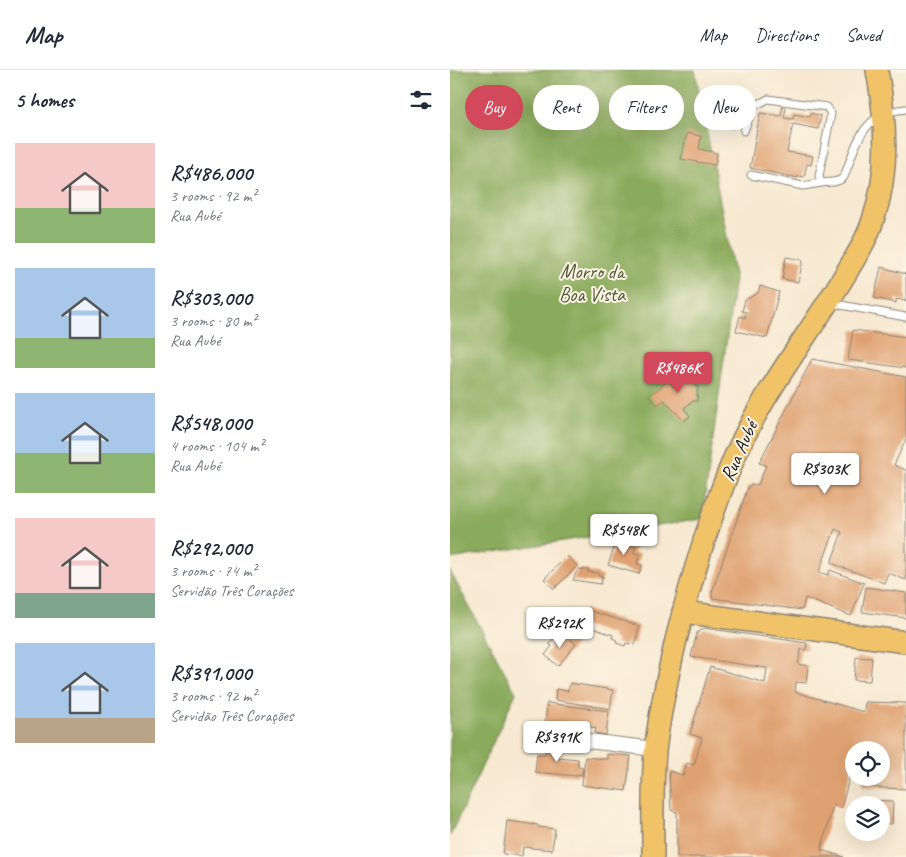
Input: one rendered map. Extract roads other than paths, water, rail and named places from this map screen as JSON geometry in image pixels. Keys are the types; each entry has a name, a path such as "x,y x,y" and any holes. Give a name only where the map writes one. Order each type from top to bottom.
{"main road":[{"name":"Rua Aubé","path":"653,857 655,749 668,673 683,612 712,518 745,434 777,378 828,303 862,245 873,220 880,192 885,152 884,112 877,70"},
{"path":"683,612 906,642"}],"street":[{"path":"563,738 655,749"}],"lane":[{"path":"744,131 753,107 768,99 827,107 831,114 819,171 821,183"},
{"path":"751,176 803,186 840,181 844,177 859,135 865,128 884,112 906,109"},
{"path":"828,303 906,317"}],"park label":[{"name":"Morro da Boa Vista","path":"592,282"}]}
